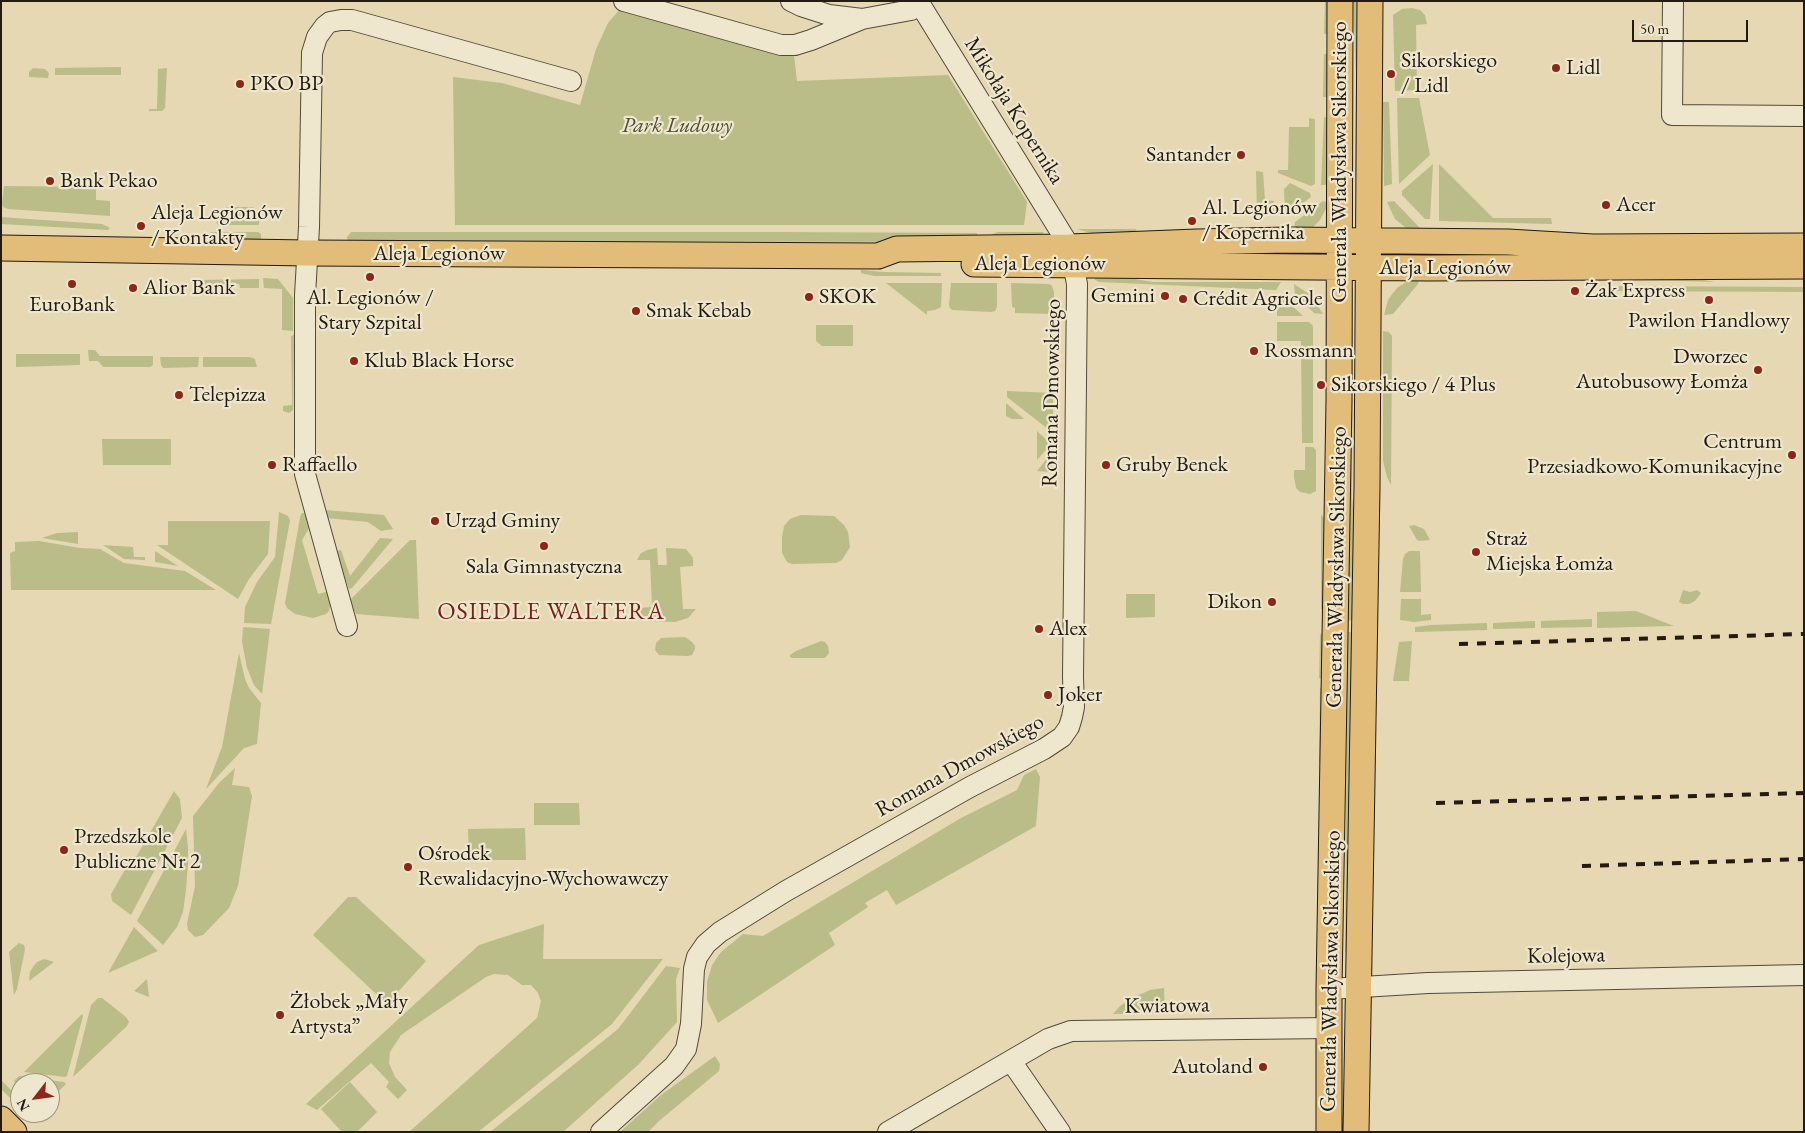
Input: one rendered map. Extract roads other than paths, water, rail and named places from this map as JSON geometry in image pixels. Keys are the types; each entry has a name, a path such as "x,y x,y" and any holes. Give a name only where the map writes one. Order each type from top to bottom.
{"main road":[{"name":"Generała Władysława Sikorskiego","path":"1329,1132 1329,989 1339,438 1340,1"},
{"name":"Generała Władysława Sikorskiego","path":"1356,1132 1367,487 1370,1"},
{"name":"Aleja Legionów","path":"1071,256 1197,242 1499,242 1593,247 1804,246"},
{"name":"Aleja Legionów","path":"1,248 307,254 578,253 878,256 897,249 1071,256 1134,264 1340,268 1804,266"},
{"path":"1,1119 14,1132"}],"street":[{"path":"624,1 781,45 811,40 862,19 911,10 919,3"},
{"path":"791,1 829,15 862,19"},
{"path":"1673,1 1672,115 1804,116"},
{"name":"Mikołaja Kopernika","path":"919,3 1071,256"},
{"path":"347,626 305,474 305,295 309,227 312,53 317,37 330,22 352,20 571,81"},
{"name":"Romana Dmowskiego","path":"601,1132 674,1066 686,1049 691,1024 694,969 697,957 706,944 720,932 794,887 970,786 1044,750 1062,737 1069,727 1074,707 1077,284 1071,256"},
{"name":"Kolejowa","path":"1329,989 1428,982 1804,975"},
{"name":"Kwiatowa","path":"888,1132 1048,1039 1070,1031 1330,1028"},
{"path":"1011,1061 1060,1132"}],"railway":[{"path":"1459,644 1804,634"},
{"path":"1436,803 1804,793"},
{"path":"1582,866 1804,859"}],"place":[{"name":"Lidl","path":"1556,68"},
{"name":"Sikorskiego / Lidl","path":"1391,74"},
{"name":"PKO BP","path":"240,84"},
{"name":"Santander","path":"1241,155"},
{"name":"Bank Pekao","path":"50,181"},
{"name":"Acer","path":"1606,205"},
{"name":"Al. Legionów / Kopernika","path":"1192,221"},
{"name":"Aleja Legionów / Kontakty","path":"141,226"},
{"name":"Al. Legionów / Stary Szpital","path":"370,277"},
{"name":"EuroBank","path":"72,284"},
{"name":"Alior Bank","path":"133,288"},
{"name":"Żak Express","path":"1575,291"},
{"name":"Gemini","path":"1165,296"},
{"name":"SKOK","path":"809,297"},
{"name":"Crédit Agricole","path":"1183,299"},
{"name":"Pawilon Handlowy","path":"1709,300"},
{"name":"Smak Kebab","path":"636,311"},
{"name":"Rossmann","path":"1254,351"},
{"name":"Klub Black Horse","path":"354,361"},
{"name":"Dworzec Autobusowy Łomża","path":"1758,370"},
{"name":"Sikorskiego / 4 Plus","path":"1321,385"},
{"name":"Telepizza","path":"179,395"},
{"name":"Centrum Przesiadkowo-Komunikacyjne","path":"1792,455"},
{"name":"Raffaello","path":"272,465"},
{"name":"Gruby Benek","path":"1106,465"},
{"name":"Urząd Gminy","path":"435,521"},
{"name":"Sala Gimnastyczna","path":"544,546"},
{"name":"Straż Miejska Łomża","path":"1476,552"},
{"name":"Dikon","path":"1272,602"},
{"name":"Alex","path":"1039,629"},
{"name":"Joker","path":"1048,695"},
{"name":"Przedszkole Publiczne Nr 2","path":"64,850"},
{"name":"Ośrodek Rewalidacyjno-Wychowawczy","path":"408,867"},
{"name":"Żłobek „Mały Artysta”","path":"280,1015"},
{"name":"Autoland","path":"1263,1067"}],"district":[{"name":"OSIEDLE WALTERA","path":"551,612"}],"park label":[{"name":"Park Ludowy","path":"677,126"}]}
